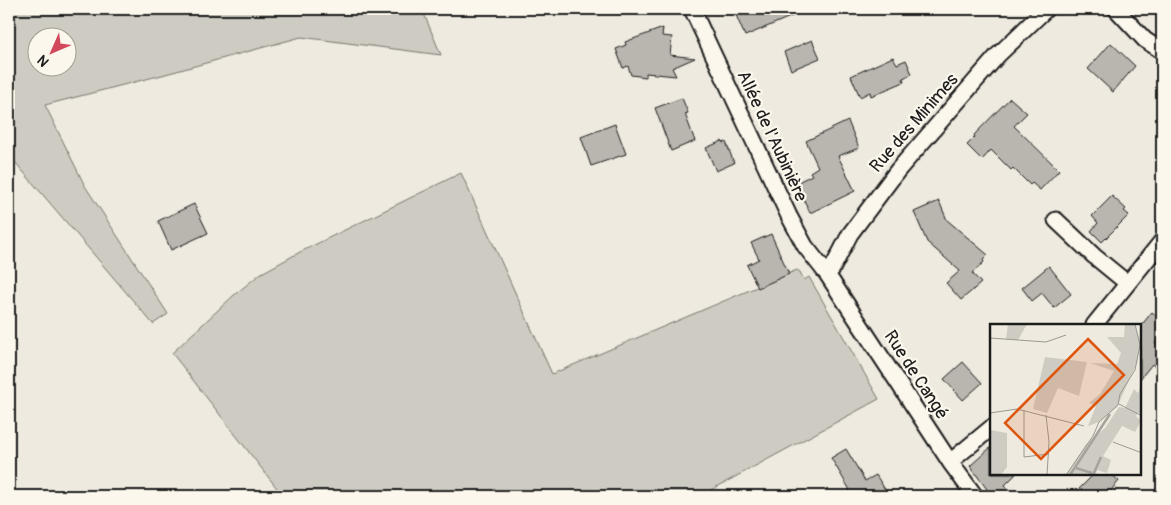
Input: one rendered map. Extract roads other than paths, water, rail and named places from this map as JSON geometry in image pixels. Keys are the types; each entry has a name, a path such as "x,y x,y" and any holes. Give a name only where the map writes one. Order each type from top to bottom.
{"street":[{"name":"Allée de l'Aubinière","path":"692,9 789,216 805,246 827,274"},
{"name":"Rue des Minimes","path":"827,274 832,269 850,234 898,170 998,55 1046,9"},
{"path":"1116,9 1145,40 1162,51"},
{"path":"1056,220 1094,256 1127,283"},
{"path":"1095,324 1162,241"},
{"name":"Rue de Cangé","path":"827,274 950,462 975,496"},
{"path":"950,462 990,429"}]}
